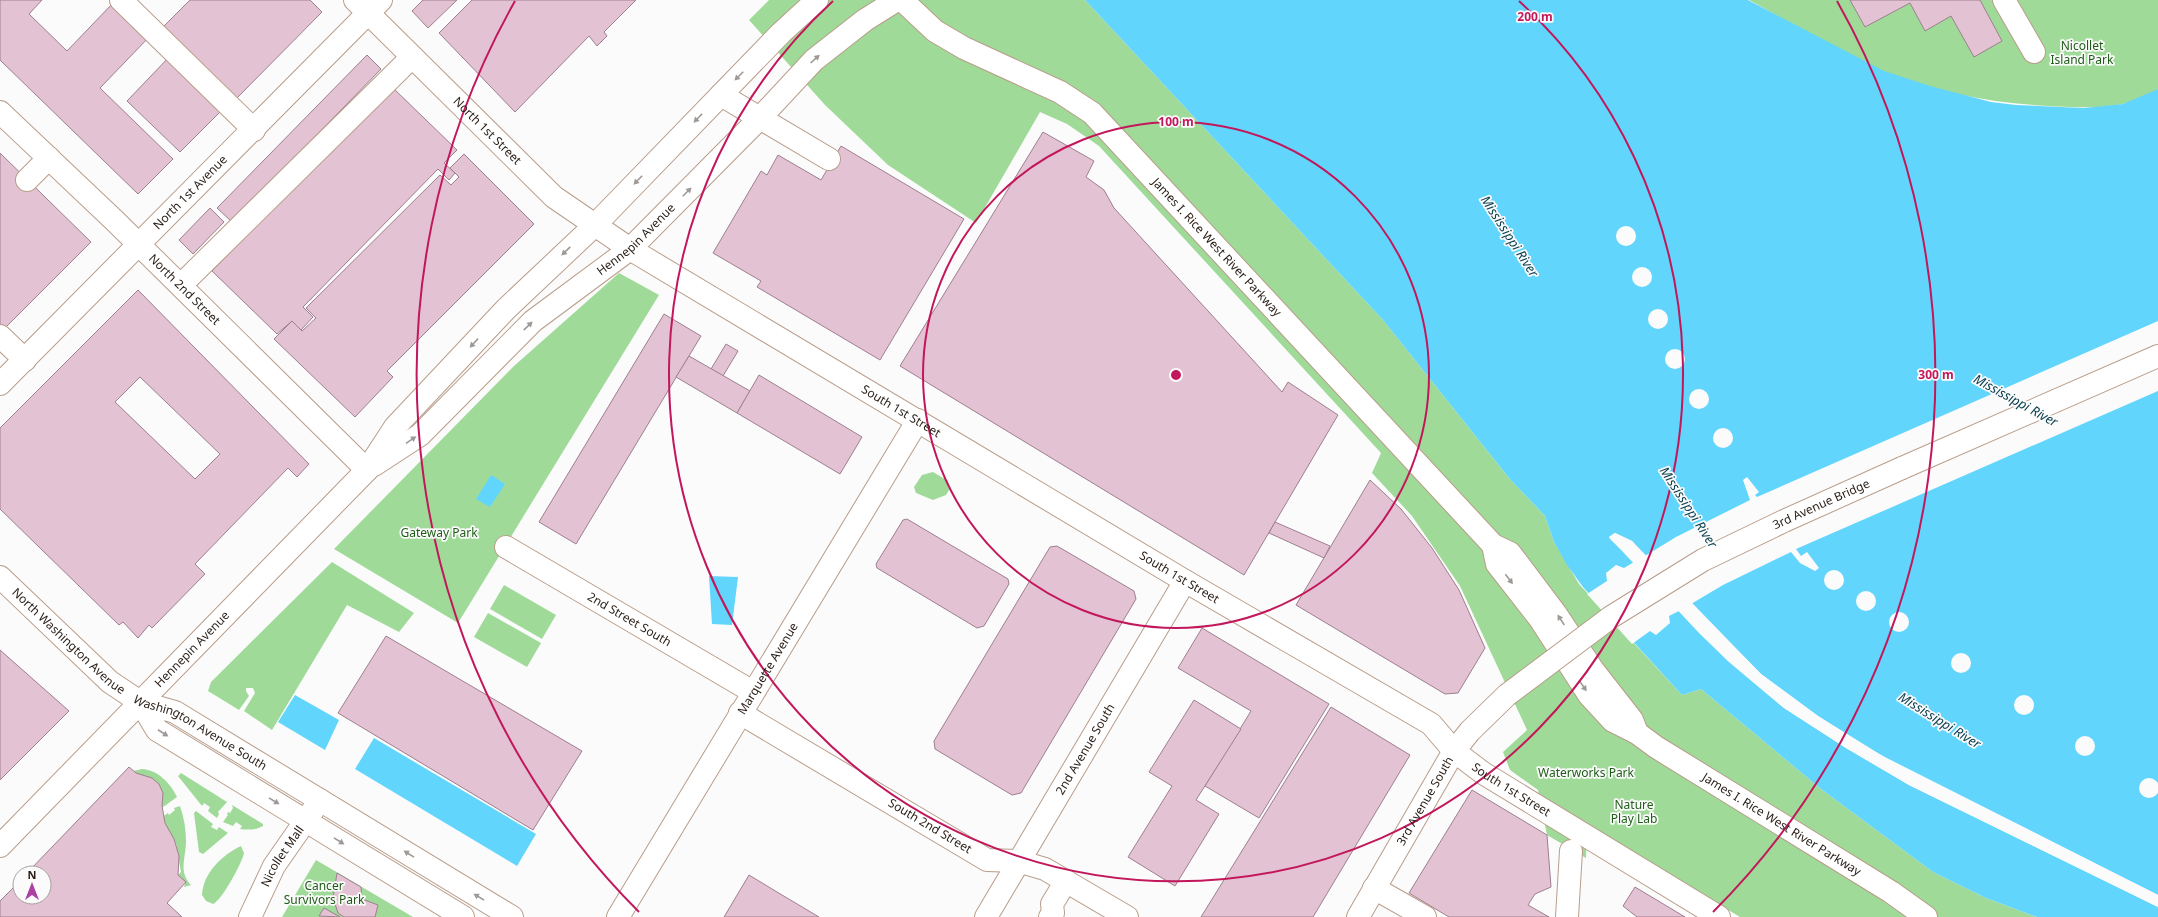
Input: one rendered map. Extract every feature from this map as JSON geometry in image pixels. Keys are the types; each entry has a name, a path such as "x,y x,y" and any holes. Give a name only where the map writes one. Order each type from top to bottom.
{"street":[{"path":"121,0 254,130"},
{"name":"Hennepin Avenue","path":"0,846 367,470 395,427 506,309 594,225 721,95 817,0"},
{"name":"Hennepin Avenue","path":"367,470 420,435 533,321 630,249 760,118 814,60 842,37 897,0"},
{"name":"James I. Rice West River Parkway","path":"902,0 935,31 964,48 1060,92 1092,113 1493,545 1497,564 1540,619 1589,695 1613,721 1637,733 1656,747 1891,892 1926,917"},
{"path":"2004,0 2034,52"},
{"name":"North 1st Avenue","path":"0,384 254,130 368,5"},
{"name":"North 1st Street","path":"368,5 412,57 554,197 630,249"},
{"path":"181,285 412,57"},
{"path":"721,95 829,159"},
{"name":"North 2nd Street","path":"0,112 140,244 367,470"},
{"path":"27,180 49,158"},
{"name":"South 1st Street","path":"630,249 1185,581 1431,724 1454,751 1483,773 1719,917"},
{"path":"0,336 25,360"},
{"name":"3rd Avenue Bridge","path":"1507,695 1611,617 1703,560 1784,521 2158,356"},
{"name":"Marquette Avenue","path":"618,917 918,420"},
{"name":"2nd Street South","path":"506,547 753,692"},
{"name":"North Washington Avenue","path":"0,577 110,682 140,702"},
{"name":"2nd Avenue South","path":"986,917 1185,581"},
{"name":"3rd Avenue South","path":"1358,917 1454,751 1470,731 1507,695"},
{"name":"Washington Avenue South","path":"140,702 175,712 512,917"},
{"name":"Washington Avenue South","path":"140,702 157,730 463,917"},
{"name":"South 2nd Street","path":"740,713 987,860 1018,861 1045,869 1127,917"},
{"name":"Nicollet Mall","path":"250,917 274,866 320,800"},
{"path":"1567,917 1571,851"},
{"path":"1047,913 1066,881"},
{"path":"1374,888 1425,917"}],"green space":[{"path":"769,0 1085,0 1383,320 1509,478 1545,516 1554,542 1579,584 1682,695 1701,689 1821,789 1933,872 1986,898 2037,917 1740,917 1587,824 1586,858 1547,835 1538,790 1510,770 1503,752 1527,730 1460,586 1412,516 1372,473 1381,453 1099,146 1067,124 1040,112 976,223 888,165 825,105 749,20"},
{"name":"Nicollet Island Park","path":"1749,0 2158,0 2158,89 2150,95 2128,103 2092,107 2022,104 1975,98 1952,93 1906,80 1883,71 1832,46"},
{"name":"Gateway Park","path":"619,273 659,295 458,623 334,549 514,366"},
{"path":"933,472 948,481 949,490 946,495 933,500 916,493 914,487 922,475"},
{"path":"332,562 414,613 399,632 347,605 272,730 244,711 255,693 253,688 246,688 249,696 239,710 208,691 211,682"},
{"path":"504,585 556,615 542,639 490,609"},
{"path":"488,613 541,643 527,667 474,637"},
{"path":"142,769 153,772 163,778 177,797 159,810 133,771"},
{"path":"181,773 227,802 218,812 219,814 217,818 208,811 210,807 204,803 202,806 178,776"},
{"path":"232,805 263,824 263,826 249,830 240,829 242,826 236,822 233,826 223,822 228,815 228,812 230,813 233,808"},
{"path":"180,806 183,815 186,837 184,870 187,880 191,885 184,887 185,883 178,875 181,872 176,844 162,817 168,813 169,815 175,810 174,808"},
{"path":"196,811 213,824 211,827 217,830 219,827 228,833 203,854 199,852 194,813"},
{"path":"241,846 244,853 236,872 226,889 213,904 206,901 202,895 203,887 210,872 227,854"},
{"name":"Cancer Survivors Park","path":"316,860 413,917 282,917"}],"water":[{"name":"Mississippi River","path":"1085,0 1748,0 1884,71 1930,86 1991,102 2016,105 2084,108 2123,104 2158,89 2158,895 1894,763 1818,716 1761,674 1632,541 1615,533 1609,537 1700,634 1728,661 1784,708 1846,748 1909,785 2158,907 2158,917 2037,917 1986,898 1933,872 1821,789 1701,689 1682,695 1583,587 1567,565 1554,542 1545,516 1509,478 1383,320"},
{"path":"491,475 505,484 490,507 476,499"},
{"path":"709,576 738,577 732,625 712,624"},
{"path":"295,695 339,720 325,750 278,722"},
{"path":"374,738 536,834 517,866 355,769"}],"pier":[{"path":"1626,226 1633,229 1636,236 1633,243 1626,246 1619,243 1616,236 1619,229"},
{"path":"1642,267 1649,270 1652,277 1649,284 1642,287 1635,284 1632,277 1635,270"},
{"path":"1658,309 1665,312 1668,319 1665,326 1658,329 1651,326 1648,319 1651,312"},
{"path":"2158,321 2158,391 1796,549 1801,556 1807,552 1819,568 1815,571 1800,563 1791,552 1723,585 1691,604 1761,674 1818,716 1867,748 2158,895 2158,897 1893,765 1840,733 1760,675 1630,543 1615,535 1612,537 1702,633 1729,659 1785,706 1847,747 1910,783 2158,904 2158,907 1909,785 1846,748 1784,708 1728,661 1679,611 1669,616 1670,623 1656,635 1650,631 1632,644 1587,594 1607,581 1606,573 1616,565 1624,568 1634,562 1609,537 1615,533 1632,541 1645,556 1676,537 1750,500 1743,480 1747,477 1759,492 1755,495 1757,497"},
{"path":"1675,349 1682,352 1685,359 1682,366 1675,369 1668,366 1665,359 1668,352"},
{"path":"1699,389 1706,392 1709,399 1706,406 1699,409 1692,406 1689,399 1692,392"},
{"path":"1723,428 1730,431 1733,438 1730,445 1723,448 1716,445 1713,438 1716,431"},
{"path":"1834,570 1841,573 1844,580 1841,587 1834,590 1827,587 1824,580 1827,573"},
{"path":"1866,591 1873,594 1876,601 1873,608 1866,611 1859,608 1856,601 1859,594"},
{"path":"1899,612 1906,615 1909,622 1906,629 1899,632 1892,629 1889,622 1892,615"},
{"path":"1961,653 1968,656 1971,663 1968,670 1961,673 1954,670 1951,663 1954,656"},
{"path":"2024,695 2031,698 2034,705 2031,712 2024,715 2017,712 2014,705 2017,698"},
{"path":"2085,736 2092,739 2095,746 2092,753 2085,756 2078,753 2075,746 2078,739"},
{"path":"2149,778 2156,781 2159,788 2156,795 2149,798 2142,795 2139,788 2142,781"}],"building":[{"path":"0,0 42,0 29,14 67,51 114,2 150,36 100,88 173,159 138,194 0,60"},
{"path":"190,0 310,0 322,12 234,101 162,28"},
{"path":"423,0 457,0 428,28 412,11"},
{"path":"472,0 636,0 604,32 607,36 597,46 589,36 515,112 439,33"},
{"path":"1850,0 1980,0 2002,41 1974,57 1951,16 1925,31 1910,3 1865,27"},
{"path":"171,55 224,108 180,152 127,101"},
{"path":"367,55 381,69 232,222 217,208"},
{"path":"392,87 457,150 444,163 455,173 449,180 438,169 303,307 313,317 301,330 292,321 277,334 212,271"},
{"path":"1043,132 1094,161 1086,177 1104,190 1114,208 1282,392 1288,382 1338,415 1244,575 900,366"},
{"path":"841,146 964,219 880,360 757,287 761,281 713,253 761,171 767,175 778,155 821,180"},
{"path":"0,153 91,242 3,330 0,327"},
{"path":"464,154 534,224 387,371 393,377 355,417 274,339 292,321 302,331 316,318 306,308 440,175 451,185 459,177 450,168"},
{"path":"210,208 224,222 193,254 179,240"},
{"path":"138,290 309,464 297,477 288,468 195,564 205,574 152,628 149,625 138,638 123,622 119,625 0,509 0,428","holes":["140,377 220,454 195,479 115,402"]},
{"path":"664,314 701,336 576,544 539,522"},
{"path":"726,344 738,351 723,376 711,369"},
{"path":"689,356 750,391 737,413 676,377"},
{"path":"759,375 862,437 840,474 737,413"},
{"path":"1370,480 1401,509 1432,548 1459,590 1485,648 1458,693 1445,694 1296,605"},
{"path":"907,519 1008,579 1009,584 984,626 977,628 877,568 876,564 903,520"},
{"path":"1275,522 1330,546 1324,558 1269,533"},
{"path":"1057,546 1134,591 1136,599 1021,793 1012,795 935,749 934,741 1050,547"},
{"path":"1202,628 1329,704 1259,818 1205,786 1251,711 1178,668"},
{"path":"386,636 582,751 533,830 338,713"},
{"path":"0,650 69,711 0,780"},
{"path":"1194,700 1241,729 1196,800 1219,814 1175,886 1128,857 1172,786 1149,772"},
{"path":"1331,707 1410,755 1313,917 1201,917"},
{"path":"129,767 136,773 152,778 159,784 163,793 162,806 165,823 174,839 179,856 178,875 186,882 167,903 182,917 0,917 0,901 12,889 12,905 52,905 52,865 35,865"},
{"path":"1472,790 1547,835 1551,887 1535,894 1528,905 1549,917 1449,917 1409,893"},
{"path":"337,873 361,887 362,899 378,905 375,917 344,917 338,913 333,898"},
{"path":"749,875 777,892 819,917 724,917"},
{"path":"1635,887 1685,917 1637,917 1623,906"},
{"path":"324,908 340,917 319,916"}],"park label":[{"name":"Waterworks Park","path":"1586,773"},
{"name":"Nature Play Lab","path":"1634,812"}]}
